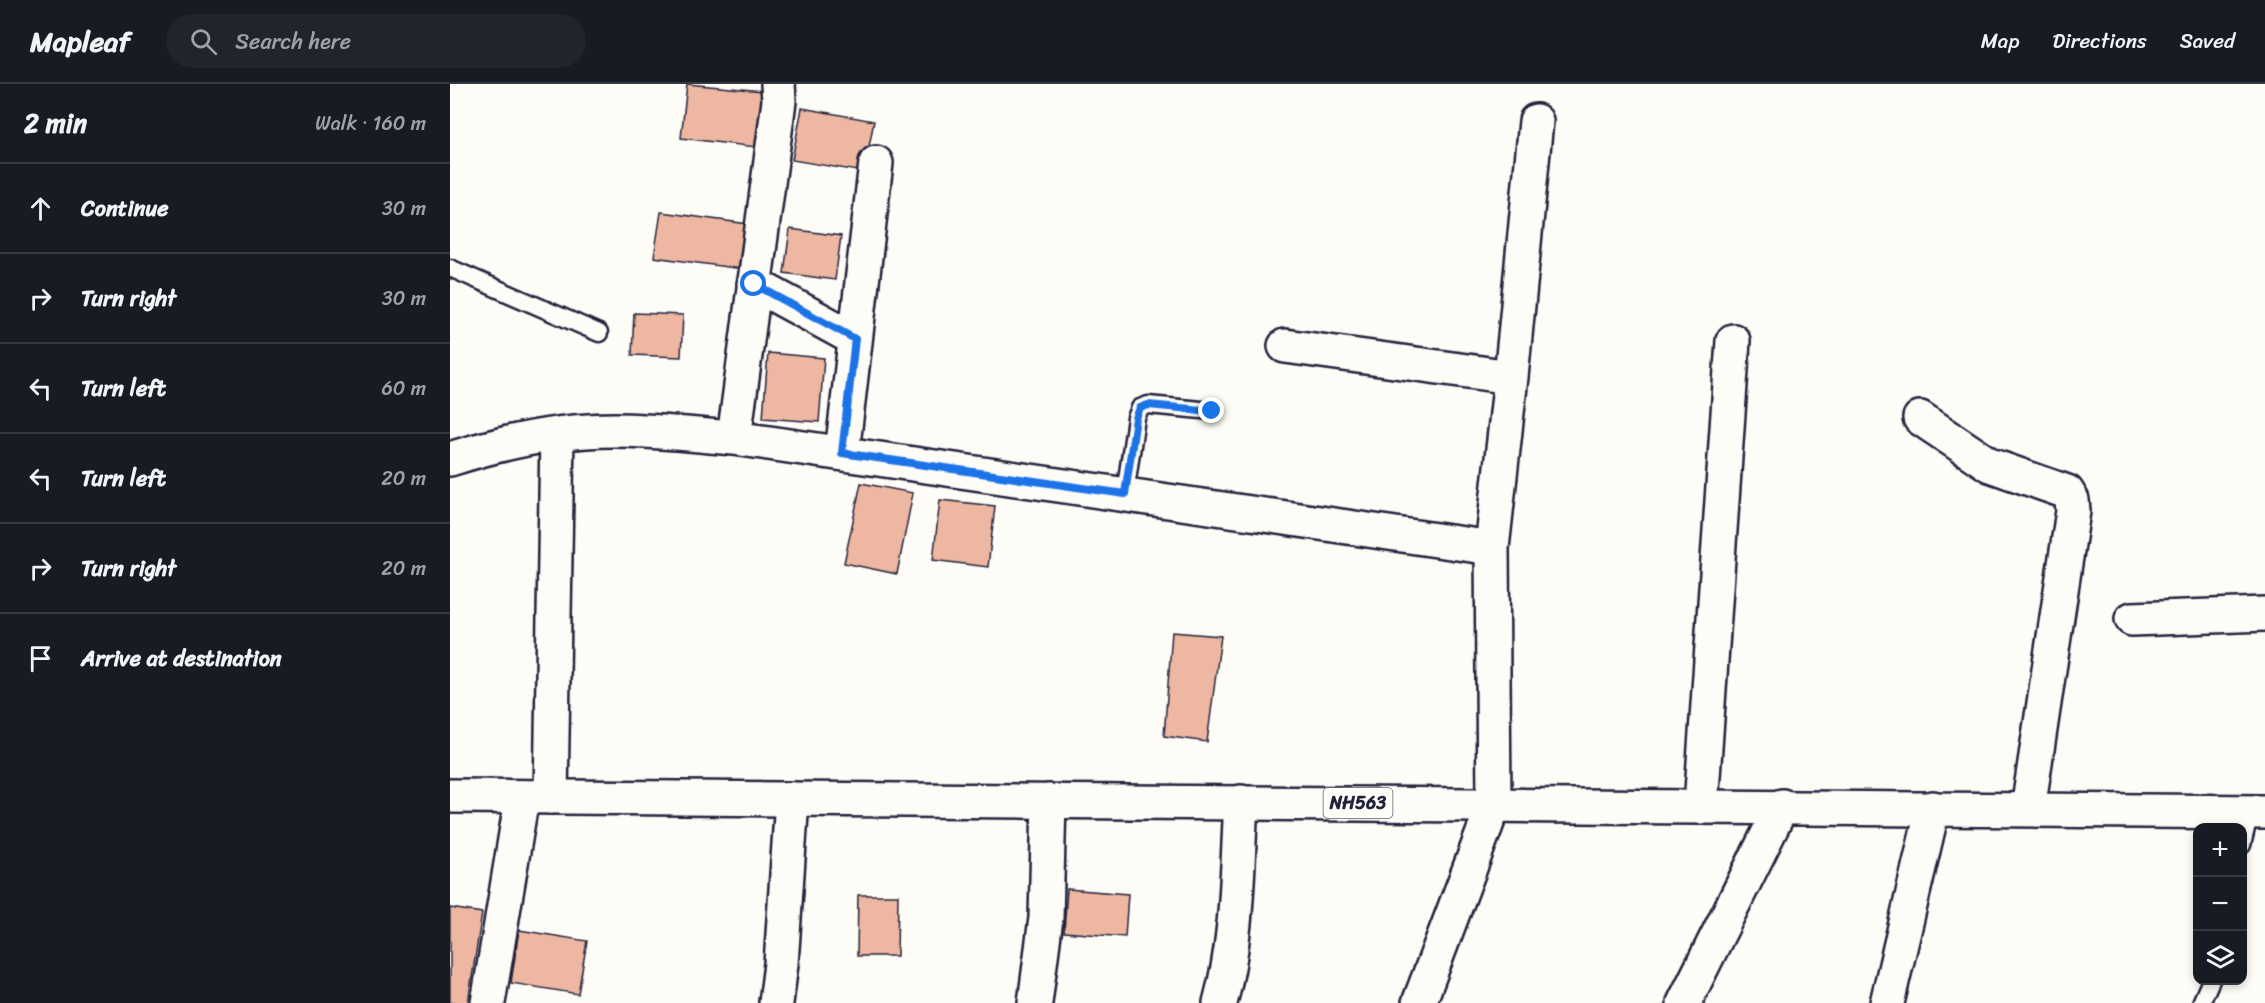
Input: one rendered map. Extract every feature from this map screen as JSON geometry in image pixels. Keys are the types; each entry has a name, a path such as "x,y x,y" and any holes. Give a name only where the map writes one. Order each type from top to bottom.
{"main road":[{"path":"734,438 779,101 778,84"},
{"path":"1419,1003 1494,804 1492,548 1536,121"},
{"path":"842,453 876,163"},
{"path":"754,284 855,339"},
{"path":"1701,806 1733,341"},
{"path":"1285,346 1511,377"},
{"path":"1920,418 1990,465 2055,486 2067,492 2072,500 2073,511 2028,809"},
{"path":"450,459 492,446 557,434 614,430 734,438 1492,548"},
{"path":"488,1003 536,797 557,434"},
{"path":"2132,619 2265,614"},
{"name":"NH563","path":"450,796 2258,812"},
{"path":"776,1003 792,799"},
{"path":"1035,1003 1046,918 1049,801"},
{"path":"1220,1003 1234,933 1241,802"},
{"path":"1684,1003 1782,806"},
{"path":"1887,1003 1933,808"}],"lane":[{"path":"450,268 599,333"},
{"path":"1125,494 1136,418 1140,408 1148,405 1212,411"},
{"path":"2247,835 2258,812"},
{"path":"2201,1003 2209,985"}],"building":[{"path":"687,84 763,91 756,147 681,138"},
{"path":"802,108 874,121 864,172 792,160"},
{"path":"661,212 748,224 742,269 654,257"},
{"path":"790,229 841,236 835,280 784,273"},
{"path":"634,313 683,315 681,357 632,355"},
{"path":"768,353 824,358 819,422 763,418"},
{"path":"861,483 913,493 897,574 844,563"},
{"path":"940,500 995,506 988,567 933,560"},
{"path":"1172,632 1221,636 1207,742 1164,736"},
{"path":"1067,889 1128,894 1125,937 1064,932"},
{"path":"858,895 898,895 897,956 857,956"},
{"path":"450,908 482,913 468,1003 450,1003"},
{"path":"519,930 587,941 578,994 511,983"}],"route":[{"path":"754,284 855,339 842,453 1125,494 1137,412 1140,408 1148,405 1212,411"}]}
